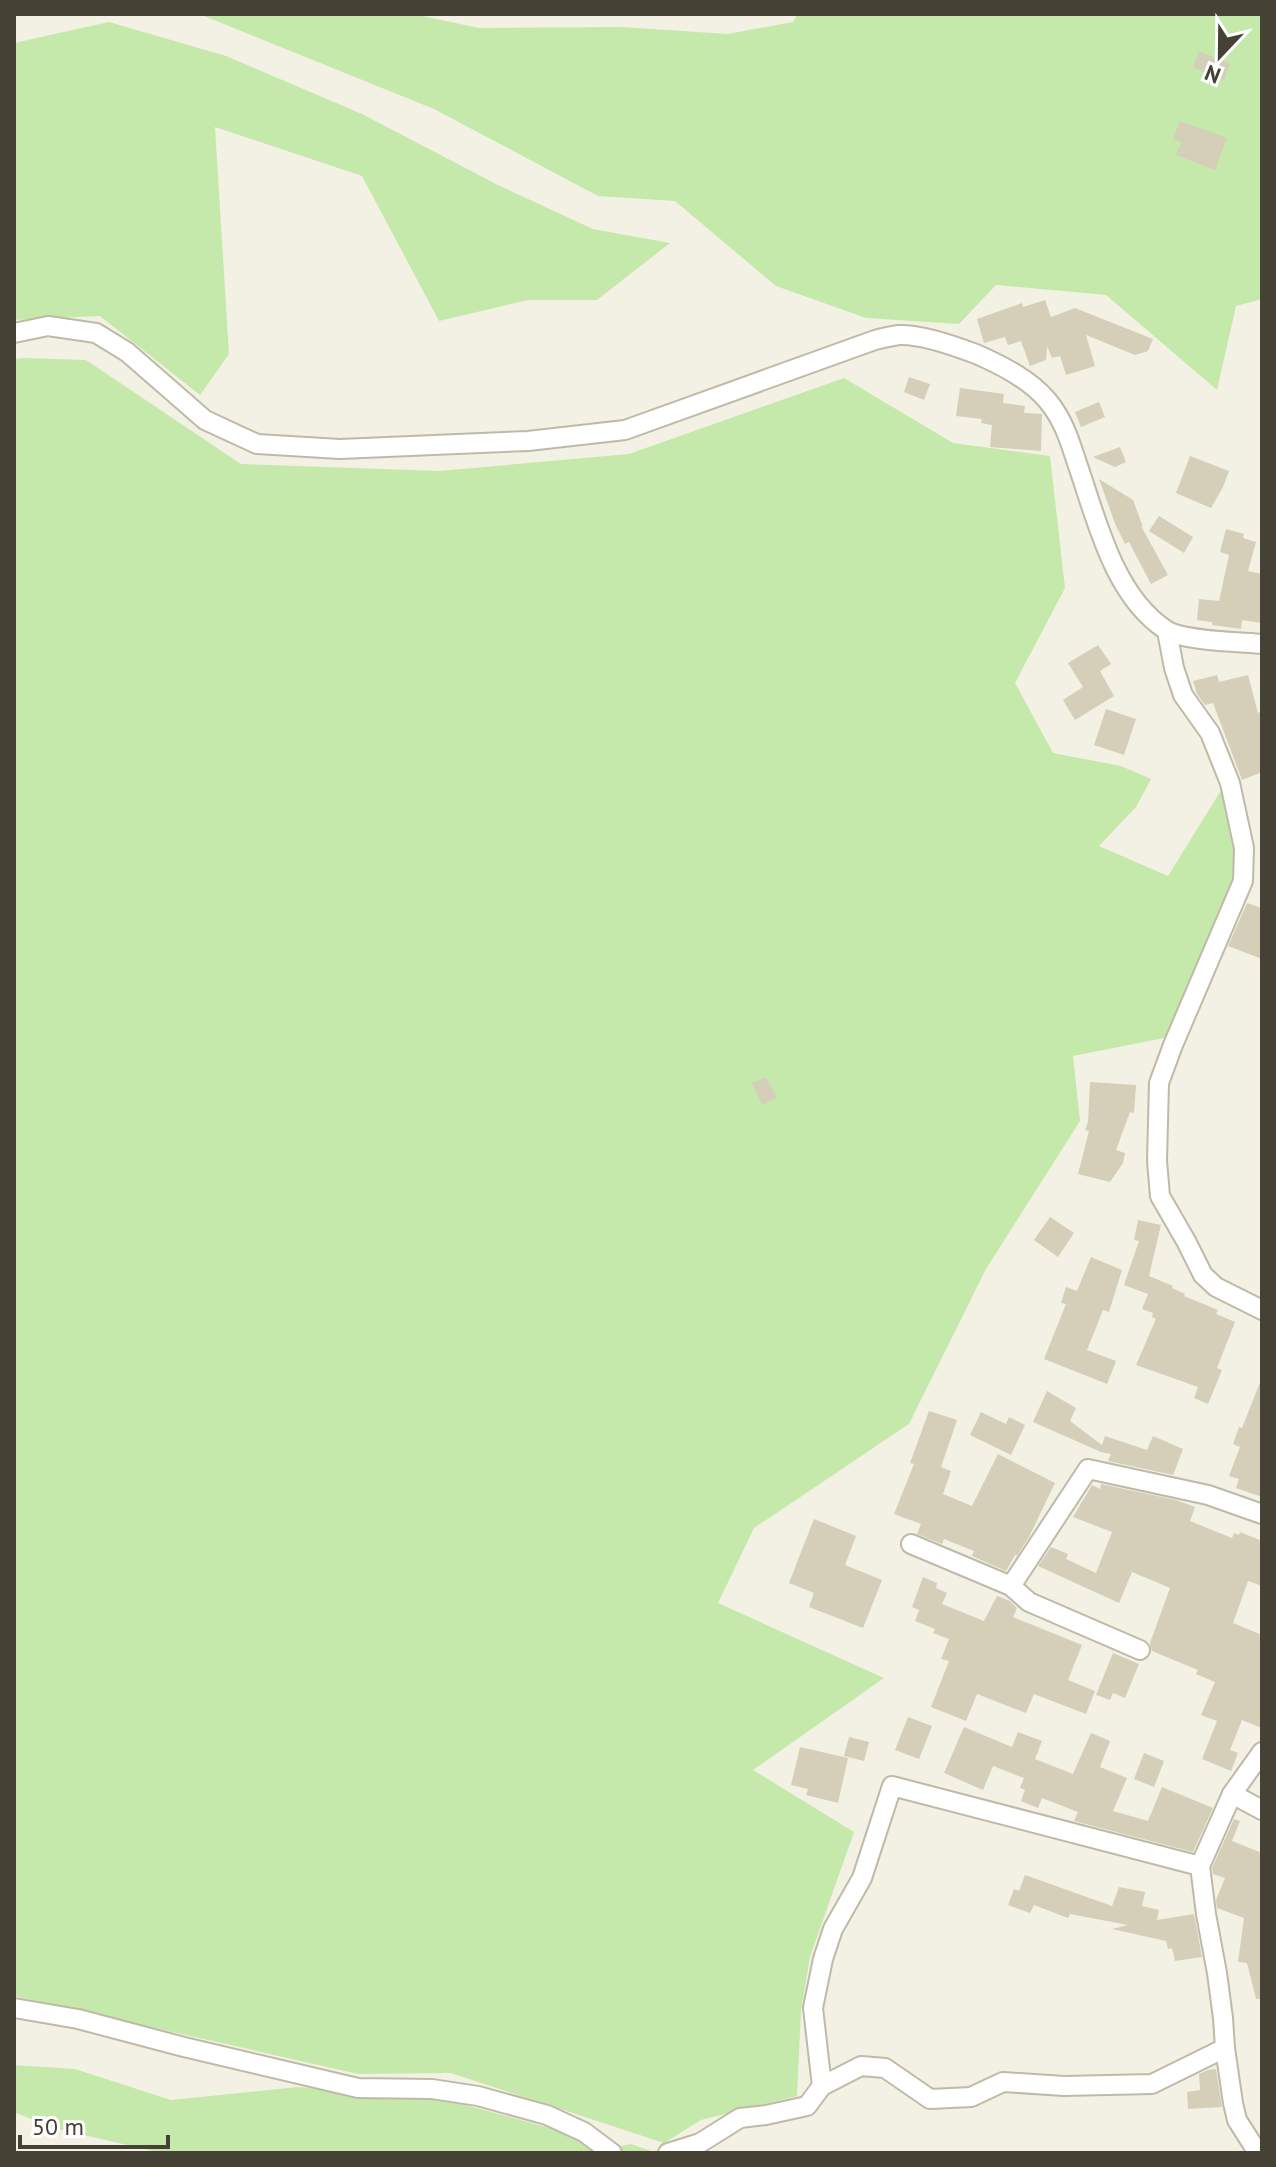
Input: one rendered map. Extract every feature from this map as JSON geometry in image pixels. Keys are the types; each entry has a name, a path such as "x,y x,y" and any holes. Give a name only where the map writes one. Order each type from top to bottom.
{"street":[{"path":"14,333 48,326 96,333 127,352 205,420 257,444 340,449 528,441 625,430 875,340 900,335 930,340 967,350 996,363 1021,378 1046,399 1063,423 1123,584 1139,605 1167,631 1184,636 1262,644"},
{"path":"1167,631 1183,695 1210,733 1230,783 1244,848 1243,881 1159,1083 1157,1161 1160,1196 1203,1275 1216,1287 1262,1310"},
{"path":"1011,1586 1088,1469 1208,1495 1262,1514"},
{"path":"911,1544 1011,1586 1029,1602 1140,1650"},
{"path":"1258,2153 1237,2120 1200,1866 1232,1794 1262,1752"},
{"path":"822,2086 813,2008 823,1959 833,1929 862,1878 892,1786 1200,1866"},
{"path":"1232,1794 1262,1810"},
{"path":"14,2008 78,2019 358,2088 432,2089 478,2096 547,2115 584,2132 612,2153"},
{"path":"668,2153 700,2143 740,2118 807,2106 822,2086 861,2066 885,2068 930,2099 971,2097 1003,2082 1064,2086 1152,2084 1225,2048"}],"green space":[{"path":"205,14 413,14 479,28 622,27 728,34 793,22 797,14 1262,14 1262,299 1236,306 1217,390 1106,295 996,285 959,324 866,318 776,286 675,201 598,196 434,109"},
{"path":"109,22 226,56 362,114 498,185 593,229 670,243 597,300 528,300 439,321 362,176 215,127 229,354 200,395 100,316 14,320 14,43"},
{"path":"14,359 86,360 241,464 439,471 629,454 844,378 953,443 1050,456 1065,588 1015,683 1053,753 1121,766 1151,779 1136,807 1099,846 1168,876 1225,784 1237,848 1234,885 1169,1037 1073,1056 1080,1121 986,1269 909,1424 754,1528 718,1603 884,1678 753,1770 854,1832 810,1957 801,2011 797,2096 701,2120 664,2143 451,2073 358,2074 14,1996"},
{"path":"14,2065 75,2069 171,2100 298,2087 443,2099 591,2139 605,2149 631,2144 657,2153 162,2153 53,2128 14,2112"}],"building":[{"path":"1199,51 1230,64 1224,80 1193,67"},
{"path":"1180,121 1227,138 1215,170 1176,155 1182,142 1173,139"},
{"path":"1045,300 1051,317 1075,308 1153,339 1148,351 1135,355 1086,335 1095,366 1066,375 1060,356 1052,358 1047,346 1046,360 1030,366 1021,341 1008,345 1005,337 984,343 977,319 1022,303 1023,307"},
{"path":"909,377 930,384 924,400 904,392"},
{"path":"960,388 1004,394 1003,403 1025,406 1024,413 1042,414 1041,451 990,447 992,425 981,423 982,419 956,416"},
{"path":"1099,402 1105,417 1081,427 1075,412"},
{"path":"1120,447 1126,462 1115,467 1093,457"},
{"path":"1190,456 1229,471 1211,508 1176,493"},
{"path":"1099,479 1133,500 1141,526 1168,575 1151,584 1129,542 1125,544 1116,526"},
{"path":"1159,516 1193,537 1184,553 1149,531"},
{"path":"1226,529 1244,534 1243,538 1256,542 1248,571 1262,574 1262,623 1242,620 1241,629 1197,620 1199,599 1219,601 1229,555 1220,552"},
{"path":"1098,645 1111,664 1100,671 1114,696 1075,720 1063,700 1083,687 1068,663"},
{"path":"1217,675 1219,682 1248,675 1258,713 1262,711 1262,772 1242,780 1213,703 1205,705 1193,681"},
{"path":"1106,709 1136,719 1124,755 1094,745"},
{"path":"1247,903 1262,908 1262,959 1228,946"},
{"path":"766,1077 777,1098 762,1105 752,1083"},
{"path":"1090,1082 1136,1085 1134,1113 1130,1112 1116,1150 1125,1153 1123,1163 1110,1182 1078,1174 1089,1131 1085,1130"},
{"path":"1050,1217 1074,1233 1058,1257 1034,1240"},
{"path":"1138,1220 1161,1225 1149,1276 1173,1286 1184,1296 1218,1310 1216,1314 1235,1322 1217,1368 1222,1370 1208,1404 1194,1398 1198,1387 1136,1365 1156,1319 1152,1317 1153,1313 1142,1309 1148,1294 1124,1285 1139,1241 1134,1240"},
{"path":"1091,1257 1122,1270 1109,1312 1103,1310 1087,1350 1116,1361 1107,1384 1044,1359 1066,1304 1061,1303 1066,1287 1077,1291"},
{"path":"1261,1380 1262,1497 1236,1488 1239,1479 1229,1476 1240,1447 1233,1444"},
{"path":"1047,1391 1076,1408 1070,1421 1102,1445 1105,1436 1147,1450 1153,1436 1183,1449 1173,1475 1108,1461 1111,1454 1033,1422"},
{"path":"929,1411 957,1420 941,1467 951,1471 943,1494 972,1506 998,1454 1055,1483 1029,1537 1006,1571 972,1556 974,1551 944,1539 942,1544 917,1534 921,1524 894,1514 914,1464 910,1463"},
{"path":"981,1412 1006,1424 1009,1417 1025,1425 1011,1455 970,1435"},
{"path":"1101,1484 1176,1500 1195,1507 1190,1521 1232,1538 1234,1533 1239,1535 1240,1532 1262,1541 1262,1586 1248,1581 1233,1623 1262,1635 1262,1728 1242,1720 1230,1750 1238,1753 1231,1771 1202,1759 1217,1721 1201,1715 1215,1682 1196,1674 1198,1670 1152,1651 1150,1643 1170,1588 1132,1572 1119,1603 1038,1566 1051,1547 1068,1554 1066,1559 1096,1573 1112,1532 1073,1517 1092,1485 1100,1489"},
{"path":"814,1519 856,1536 845,1565 882,1580 863,1628 809,1607 814,1593 789,1583"},
{"path":"923,1577 937,1583 936,1588 947,1593 942,1604 984,1621 997,1596 1010,1601 1017,1608 1013,1617 1082,1645 1068,1680 1095,1691 1086,1714 1034,1694 1026,1713 977,1694 966,1721 931,1707 949,1661 941,1659 949,1639 915,1621 919,1610 912,1607"},
{"path":"1113,1653 1139,1664 1125,1698 1113,1693 1110,1700 1096,1695"},
{"path":"908,1717 932,1726 919,1759 895,1750"},
{"path":"964,1727 1012,1747 1018,1732 1042,1741 1035,1759 1073,1774 1091,1733 1110,1741 1100,1767 1127,1778 1113,1811 1148,1821 1162,1787 1213,1808 1193,1852 1074,1821 1078,1812 1042,1798 1038,1808 1021,1801 1025,1790 1020,1788 1024,1778 993,1766 983,1790 944,1773"},
{"path":"849,1737 869,1742 864,1761 844,1756"},
{"path":"800,1747 848,1758 838,1803 806,1795 808,1789 791,1785"},
{"path":"1144,1753 1164,1761 1154,1787 1134,1779"},
{"path":"1234,1819 1240,1821 1232,1841 1262,1853 1262,1999 1256,1999 1247,1963 1238,1962 1244,1918 1217,1908 1216,1900 1225,1878 1213,1874 1212,1868"},
{"path":"1025,1875 1112,1906 1119,1887 1145,1892 1142,1906 1159,1910 1157,1920 1194,1914 1202,1957 1175,1961 1172,1948 1168,1949 1166,1941 1112,1929 1128,1925 1070,1914 1068,1918 1034,1905 1030,1913 1008,1905 1014,1889 1019,1891"},
{"path":"1216,2069 1222,2107 1188,2109 1187,2092 1200,2090 1199,2074"}]}
